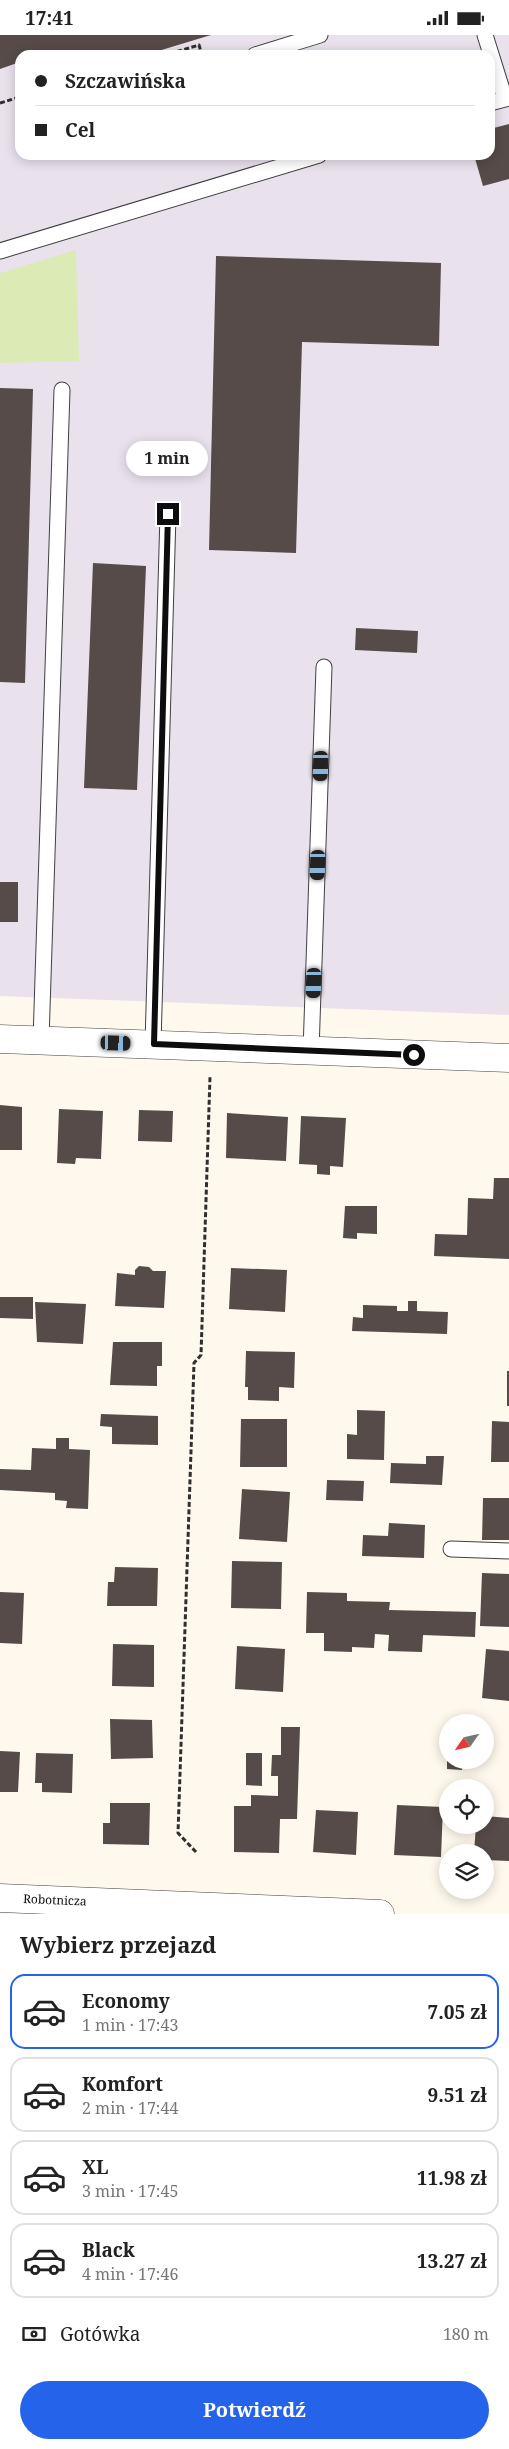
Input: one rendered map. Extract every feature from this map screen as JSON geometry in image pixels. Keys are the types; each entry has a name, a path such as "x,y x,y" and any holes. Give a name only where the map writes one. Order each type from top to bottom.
{"street":[{"path":"0,1039 509,1058"},
{"name":"Robotnicza","path":"0,1898 380,1914"}],"lane":[{"path":"271,50 320,35"},
{"path":"485,35 490,50"},
{"path":"495,64 507,98 495,102"},
{"path":"0,251 302,160"},
{"path":"41,1040 62,390"},
{"path":"154,1044 168,514"},
{"path":"311,1051 324,667"},
{"path":"451,1549 509,1551"}],"path":[{"path":"182,50 198,45 200,50"},
{"path":"0,103 15,98"},
{"path":"196,1852 178,1833 194,1363 201,1355 210,1077"}],"shaded area":[{"path":"0,35 509,35 509,1015 0,996"}],"green space":[{"path":"76,250 79,361 0,363 0,273"}],"building":[{"path":"0,35 211,35 162,50 15,50 15,64 0,69"},
{"path":"509,124 509,179 483,186 475,160 495,160 495,128"},
{"path":"216,256 441,263 439,346 302,342 296,553 209,550"},
{"path":"0,388 33,389 25,683 0,682"},
{"path":"93,563 146,566 137,790 84,788"},
{"path":"356,628 418,631 417,653 355,650"},
{"path":"0,882 18,882 18,922 0,922"},
{"path":"0,1105 22,1107 22,1150 0,1150"},
{"path":"59,1109 103,1111 101,1159 76,1158 75,1164 57,1163"},
{"path":"139,1110 173,1111 172,1142 138,1141"},
{"path":"227,1113 288,1117 286,1161 226,1158"},
{"path":"301,1116 346,1118 343,1167 330,1166 330,1175 317,1174 317,1165 299,1164"},
{"path":"494,1178 509,1178 509,1259 434,1256 435,1234 467,1235 468,1198 493,1199"},
{"path":"345,1206 377,1206 377,1234 357,1233 357,1239 343,1238"},
{"path":"139,1266 149,1267 153,1271 166,1271 164,1308 115,1306 117,1273 135,1275 135,1270"},
{"path":"231,1268 287,1270 285,1312 229,1309"},
{"path":"0,1297 33,1297 33,1319 0,1318"},
{"path":"408,1301 417,1301 417,1311 448,1312 447,1334 352,1331 353,1317 363,1318 363,1305 397,1306 397,1311 408,1311"},
{"path":"35,1302 86,1304 83,1344 37,1342"},
{"path":"113,1342 162,1342 162,1366 157,1366 157,1386 110,1385"},
{"path":"246,1351 295,1352 294,1388 279,1387 279,1401 248,1400 248,1387 245,1387"},
{"path":"507,1371 509,1371 509,1406 507,1406"},
{"path":"357,1410 385,1411 384,1460 347,1459 347,1434 357,1435"},
{"path":"101,1414 158,1416 158,1445 112,1444 112,1427 100,1426"},
{"path":"241,1419 287,1419 287,1467 240,1467"},
{"path":"492,1421 509,1422 509,1462 491,1462"},
{"path":"56,1438 69,1438 69,1449 90,1450 88,1509 66,1508 67,1501 55,1500 55,1493 0,1490 0,1469 31,1470 32,1448 56,1449"},
{"path":"426,1456 444,1456 442,1485 390,1483 391,1463 426,1464"},
{"path":"327,1480 364,1481 363,1501 326,1500"},
{"path":"242,1489 290,1492 287,1542 239,1539"},
{"path":"483,1498 509,1498 509,1540 482,1540"},
{"path":"389,1523 425,1525 424,1558 362,1556 363,1535 388,1536"},
{"path":"232,1561 282,1562 281,1609 231,1608"},
{"path":"115,1567 158,1568 157,1606 107,1606 108,1582 114,1582"},
{"path":"482,1573 509,1574 509,1627 480,1626"},
{"path":"0,1592 24,1593 22,1644 0,1643"},
{"path":"307,1592 347,1593 347,1601 390,1602 389,1610 476,1612 475,1637 423,1635 422,1652 388,1651 389,1635 375,1634 374,1648 352,1647 352,1652 324,1651 324,1633 306,1633"},
{"path":"113,1644 154,1645 154,1687 112,1686"},
{"path":"237,1646 285,1649 283,1692 235,1689"},
{"path":"486,1649 509,1651 509,1701 482,1698"},
{"path":"110,1719 152,1720 153,1758 111,1759"},
{"path":"281,1727 300,1727 297,1819 280,1819 279,1853 234,1852 234,1806 251,1806 251,1795 278,1796 278,1776 271,1776 272,1755 281,1755"},
{"path":"0,1751 20,1752 18,1792 0,1792"},
{"path":"36,1753 73,1754 72,1793 42,1792 42,1783 35,1783"},
{"path":"246,1753 262,1753 262,1786 246,1785"},
{"path":"110,1803 150,1803 149,1845 103,1844 103,1823 110,1823"},
{"path":"397,1805 439,1807 439,1834 442,1834 442,1844 439,1844 439,1857 394,1855"},
{"path":"316,1810 358,1812 356,1855 313,1852"},
{"path":"494,1817 509,1818 509,1861 494,1860 494,1844 475,1844 475,1834 494,1834"}],"route":[{"path":"168,514 154,1044 414,1055"}]}
